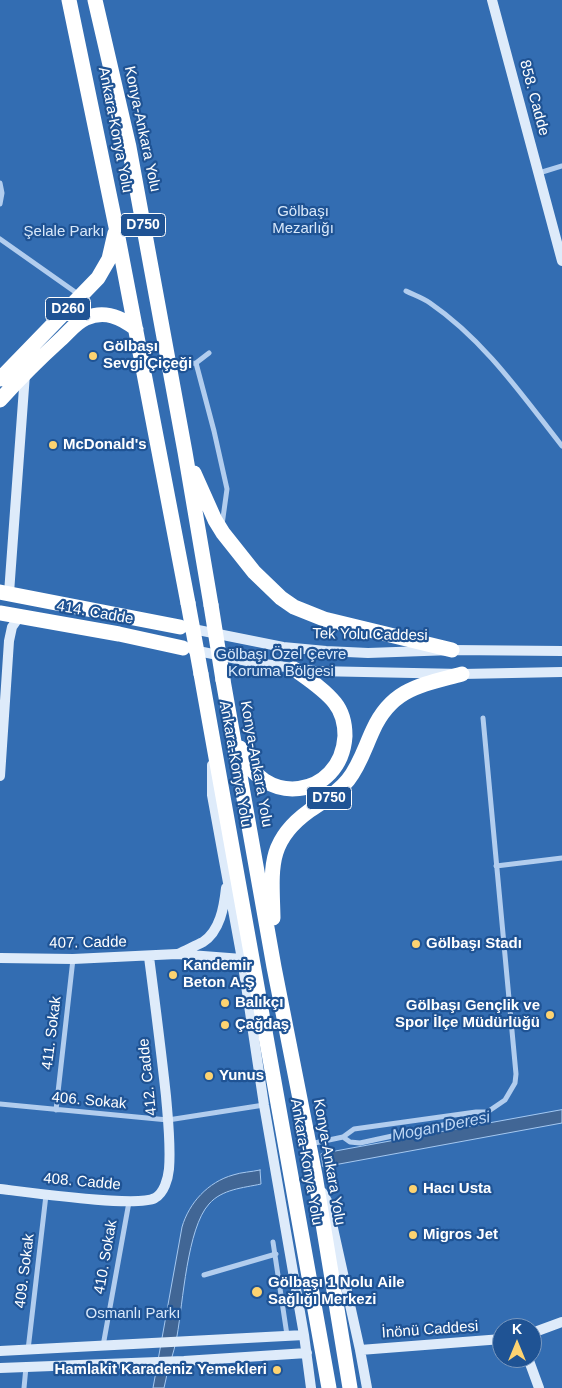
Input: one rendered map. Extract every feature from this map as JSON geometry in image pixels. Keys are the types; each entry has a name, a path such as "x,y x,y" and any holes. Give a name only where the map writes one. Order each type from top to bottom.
{"highway":[{"name":"Ankara-Konya Yolu","path":"69,0 136,329 213,740 314,1351 329,1388"},
{"name":"Konya-Ankara Yolu","path":"95,0 129,146 185,452 274,967 315,1175 350,1388"},
{"name":"D260","path":"0,379 98,278 104,269 110,253 116,227"},
{"name":"D260","path":"0,400 25,373 66,334 86,318 102,315 117,316 136,329"},
{"path":"185,452 215,520 222,531 254,572 281,598 310,615 348,626 452,650"},
{"name":"414. Cadde","path":"5,592 180,627"},
{"name":"414. Cadde","path":"0,613 119,634 183,648"},
{"name":"D750","path":"230,718 244,760 252,771 269,784 289,789 301,788 311,786 327,775 336,766 340,758 344,740 344,721 335,703 294,669"},
{"name":"D750","path":"274,967 272,868 275,852 280,840 294,823 330,797 349,778 362,758 373,731 386,707 408,691 462,674"}],"street":[{"name":"858. Cadde","path":"492,0 562,261"},
{"path":"538,173 562,166"},
{"path":"0,182 2,193 0,204"},
{"path":"0,239 81,296"},
{"path":"406,291 429,302 466,332 496,362 562,446"},
{"path":"168,365 196,363 209,353"},
{"path":"5,592 25,373 18,359"},
{"path":"196,363 227,489 222,531"},
{"path":"0,776 9,641 12,627 19,617"},
{"name":"Tek Yolu Caddesi","path":"180,627 283,647 326,651 368,653 452,650 562,652"},
{"path":"183,648 294,669 352,673 462,674 562,672"},
{"path":"343,1137 350,1142 360,1143 475,1119 494,1109 505,1100 515,1083 516,1074 483,718"},
{"path":"213,740 212,795 242,959 264,1105 304,1334 314,1351 324,1388"},
{"path":"496,866 562,858"},
{"path":"177,954 204,941 213,931 220,919 223,907 226,878"},
{"path":"177,954 242,959"},
{"name":"407. Cadde","path":"0,958 73,959 149,957 177,954"},
{"name":"412. Cadde","path":"149,957 168,1120 169,1170 161,1194"},
{"name":"411. Sokak","path":"56,1110 73,959"},
{"name":"406. Sokak","path":"0,1104 168,1120 264,1105"},
{"path":"309,1144 343,1137 354,1129 487,1112"},
{"path":"315,1175 327,1201 367,1388"},
{"name":"408. Cadde","path":"0,1189 129,1202 153,1199 161,1194"},
{"name":"409. Sokak","path":"28,1350 46,1195"},
{"name":"410. Sokak","path":"102,1346 129,1202"},
{"path":"273,1242 287,1336"},
{"path":"204,1274 276,1254"},
{"path":"542,1329 562,1322"},
{"path":"0,1351 304,1334"},
{"name":"İnönü Caddesi","path":"360,1350 492,1340"},
{"path":"184,1342 184,1361"},
{"path":"142,1363 143,1344"},
{"path":"0,1368 184,1361 314,1351"},
{"path":"311,1388 314,1351"},
{"path":"24,1388 26,1367"},
{"path":"532,1368 539,1388"}],"green space":[{"name":"Gölbaşı Özel Çevre Koruma Bölgesi","path":"0,0 562,0 562,1388 0,1388"}],"shaded area":[{"path":"562,1110 562,1123 323,1167 321,1154"},
{"path":"260,1170 261,1184 220,1195 209,1204 202,1215 191,1248 177,1336 164,1388 153,1388 185,1218 201,1195 215,1183 236,1174"}],"place":[{"name":"Gölbaşı Sevgi Çiçeği","path":"93,356"},
{"name":"McDonald's","path":"53,445"},
{"name":"Gölbaşı Stadı","path":"416,944"},
{"name":"Kandemir Beton A.Ş","path":"173,975"},
{"name":"Balıkçı","path":"225,1003"},
{"name":"Gölbaşı Gençlik ve Spor İlçe Müdürlüğü","path":"550,1015"},
{"name":"Çağdaş","path":"225,1025"},
{"name":"Yunus","path":"209,1076"},
{"name":"Hacı Usta","path":"413,1189"},
{"name":"Migros Jet","path":"413,1235"},
{"name":"Gölbaşı 1 Nolu Aile Sağlığı Merkezi","path":"257,1292"},
{"name":"Hamlakit Karadeniz Yemekleri","path":"277,1370"}],"park label":[{"name":"Gölbaşı Mezarlığı","path":"303,220"},
{"name":"Şelale Parkı","path":"64,232"},
{"name":"Osmanlı Parkı","path":"133,1314"}],"water label":[{"name":"Mogan Deresi","path":"441,1127"}]}
